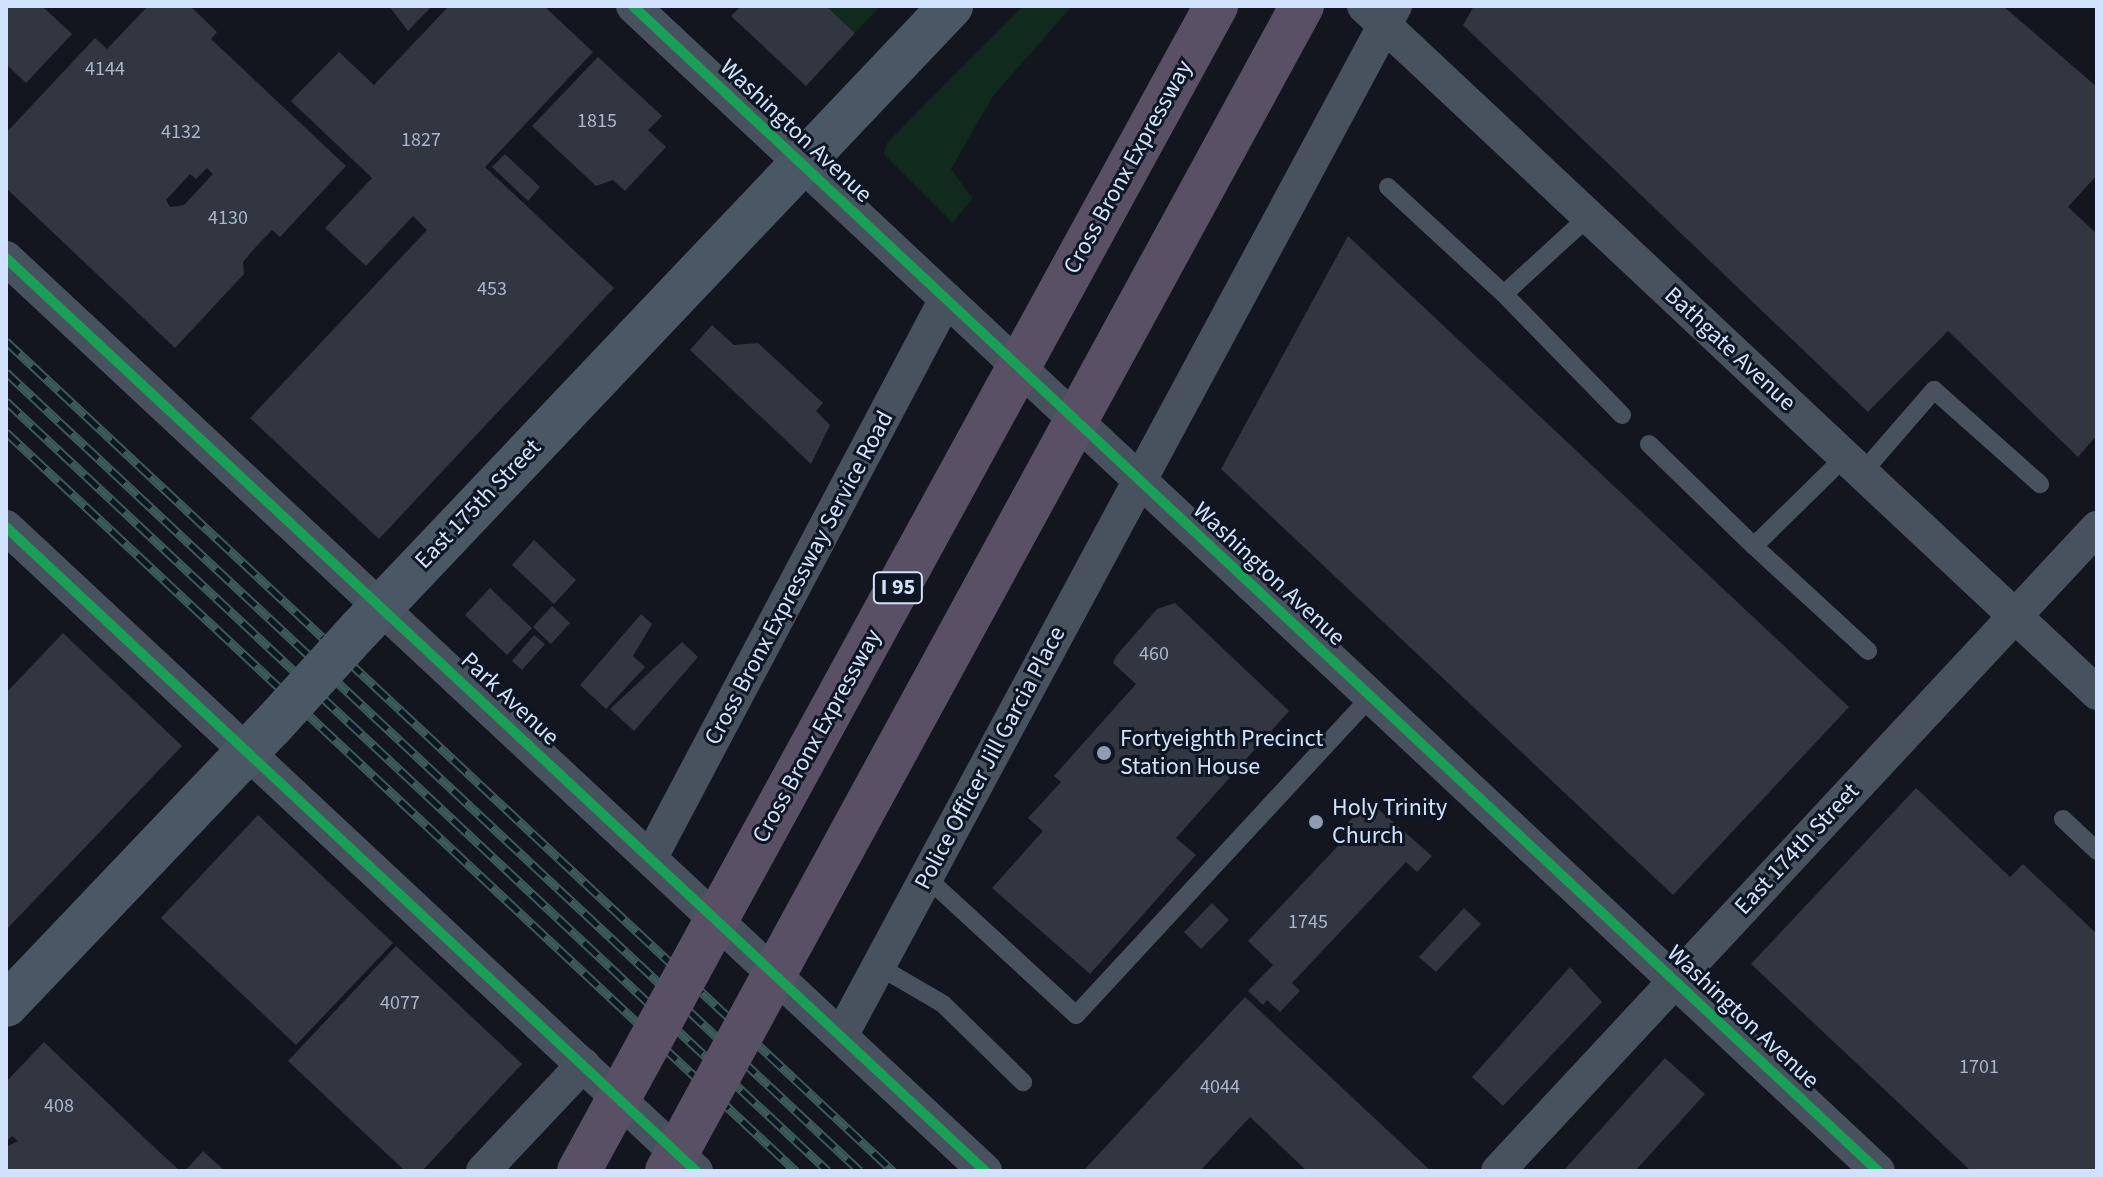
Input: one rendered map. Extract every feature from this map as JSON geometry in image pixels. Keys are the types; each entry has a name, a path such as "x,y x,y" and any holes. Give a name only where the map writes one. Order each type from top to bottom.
{"highway":[{"name":"Cross Bronx Expressway","path":"579,1171 1216,6"},
{"path":"667,1171 1302,6"}],"main road":[{"name":"East 175th Street","path":"6,1005 951,6"}],"street":[{"name":"Washington Avenue","path":"633,6 1878,1171"},
{"name":"Bathgate Avenue","path":"1381,12 1588,217 2097,693"},
{"path":"1139,480 1381,12"},
{"name":"Park Avenue","path":"6,258 370,618 651,857 985,1171"},
{"name":"Cross Bronx Expressway Service Road","path":"651,857 946,299"},
{"name":"Police Officer Jill Garcia Place","path":"841,1036 1139,480"},
{"path":"6,527 259,739 583,1065 696,1171"},
{"name":"East 174th Street","path":"1498,1171 2097,528"},
{"path":"483,1171 583,1065"}],"lane":[{"path":"1388,187 1504,294 1622,415"},
{"path":"1504,294 1588,217"},
{"path":"1754,546 1853,465 1934,390 2040,484"},
{"path":"1649,444 1868,651"},
{"path":"926,877 1076,1015 1371,696"},
{"path":"2063,819 2097,851"},
{"path":"878,966 943,1004 1023,1082"}],"green space":[{"path":"826,6 881,6 855,33"},
{"path":"1023,6 1072,6 993,96 951,169 972,198 953,223 884,154 887,143"}],"building":[{"path":"6,6 42,6 72,34 26,83 6,64"},
{"path":"148,6 190,6 217,32 211,39 346,166 280,237 272,230 254,249 243,262 244,274 175,348 6,188 6,133 95,38 107,49","holes":["207,168 213,174 184,205 170,207 166,200 190,174 196,179"]},
{"path":"389,6 432,6 408,31"},
{"path":"449,6 544,6 593,52 485,167 614,288 379,539 250,418 427,230 413,216 366,266 325,228 372,178 291,101 339,52 374,85"},
{"path":"741,6 826,6 855,33 806,86 731,16"},
{"path":"1474,6 2003,6 2097,87 2097,175 2068,207 2097,234 2097,435 2078,457 1948,331 1868,412 1463,25"},
{"path":"598,57 662,116 648,130 666,147 625,191 613,180 596,186 532,126"},
{"path":"505,154 540,187 528,201 492,167"},
{"path":"1348,236 1849,707 1673,895 1221,469"},
{"path":"712,325 734,345 758,343 823,403 816,411 830,425 811,464 690,350"},
{"path":"534,540 576,580 554,604 512,565"},
{"path":"490,588 532,628 507,655 465,615"},
{"path":"1175,603 1289,711 1176,838 1196,855 1090,974 992,888 1043,831 1028,818 1061,782 1054,776 1136,684 1113,663 1116,656 1157,609"},
{"path":"552,606 570,623 551,644 533,627"},
{"path":"641,614 652,624 633,656 645,667 606,709 580,685"},
{"path":"63,633 182,746 6,930 6,693"},
{"path":"534,635 545,644 522,670 512,661"},
{"path":"682,642 698,657 634,731 610,709"},
{"path":"1916,788 2010,877 2023,864 2097,934 2097,1171 1971,1171 1751,964"},
{"path":"1368,800 1432,856 1417,872 1406,862 1292,983 1300,991 1280,1012 1267,1000 1263,1005 1248,991 1273,965 1248,941 1352,831 1346,825"},
{"path":"258,815 393,943 296,1045 161,918"},
{"path":"1212,903 1229,920 1201,949 1184,932"},
{"path":"1464,908 1481,924 1436,972 1419,957"},
{"path":"396,946 522,1064 422,1171 405,1171 288,1061"},
{"path":"1570,967 1602,1002 1503,1106 1472,1077"},
{"path":"1245,997 1431,1171 1307,1171 1250,1117 1200,1171 1083,1171"},
{"path":"44,1042 180,1171 6,1171 6,1147 18,1141 12,1136 6,1142 6,1082"},
{"path":"1665,1058 1705,1094 1635,1171 1563,1171"},
{"path":"203,1151 225,1171 185,1171"}],"railway":[{"path":"6,341 893,1171"},
{"path":"6,372 860,1171"},
{"path":"6,401 828,1171"},
{"path":"6,432 796,1171"}],"cycle path":[{"path":"633,6 1878,1171"},
{"path":"6,258 985,1171"},
{"path":"6,527 696,1171"}],"place":[{"name":"Fortyeighth Precinct Station House","path":"1104,753"},
{"name":"Holy Trinity Church","path":"1316,822"}]}
